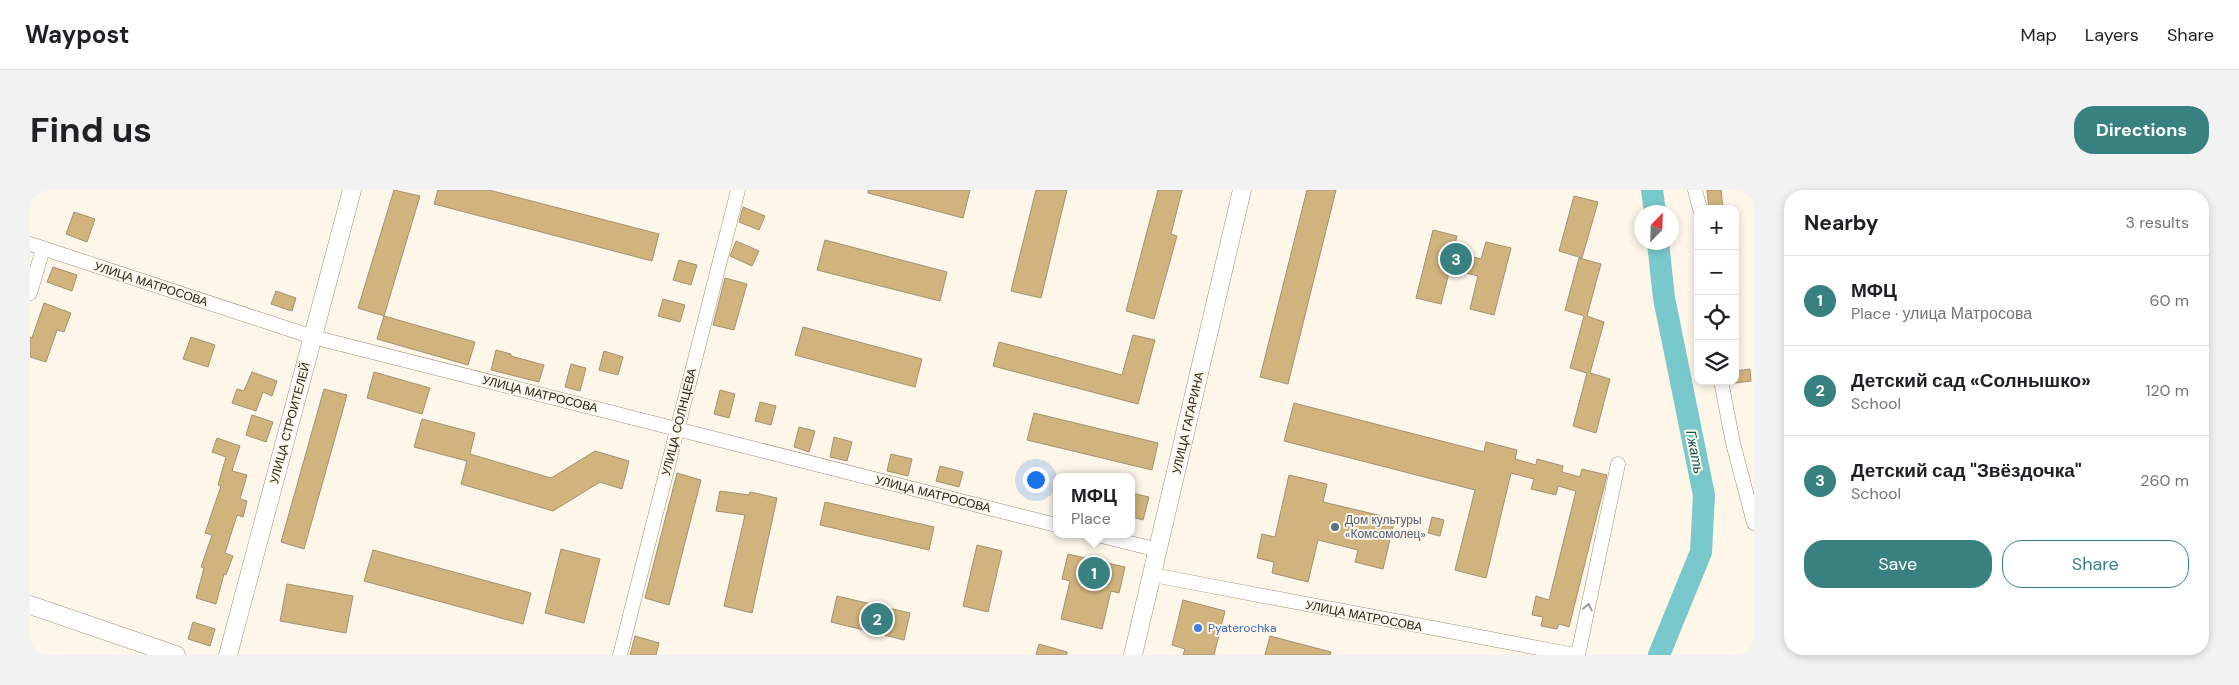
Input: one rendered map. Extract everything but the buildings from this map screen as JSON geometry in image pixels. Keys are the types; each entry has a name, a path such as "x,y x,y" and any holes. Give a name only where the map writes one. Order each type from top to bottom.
{"main road":[{"name":"УЛИЦА СТРОИТЕЛЕЙ","path":"228,655 352,190"},
{"name":"УЛИЦА ГАГАРИНА","path":"1133,655 1242,190"},
{"path":"30,605 176,655"}],"street":[{"name":"УЛИЦА СОЛНЦЕВА","path":"620,655 738,190"},
{"path":"1695,190 1699,205"},
{"name":"УЛИЦА МАТРОСОВА","path":"37,247 313,337 1053,524"},
{"path":"30,293 37,247"},
{"path":"1722,385 1733,443 1754,523"},
{"path":"1577,655 1618,464"},
{"path":"1110,538 1158,550"},
{"name":"УЛИЦА МАТРОСОВА","path":"1153,575 1577,655"}],"waterway":[{"name":"Гжать","path":"1652,190 1654,205"},
{"name":"Гжать","path":"1659,250 1664,298 1704,495 1701,552 1659,655"}],"place":[{"name":"Детский сад \"Звёздочка\"","path":"1456,259"},
{"name":"Дом культуры «Комсомолец»","path":"1335,527"},
{"name":"МФЦ","path":"1094,573"},
{"name":"Детский сад «Солнышко»","path":"877,619"},
{"name":"Pyaterochka","path":"1198,628"}]}
